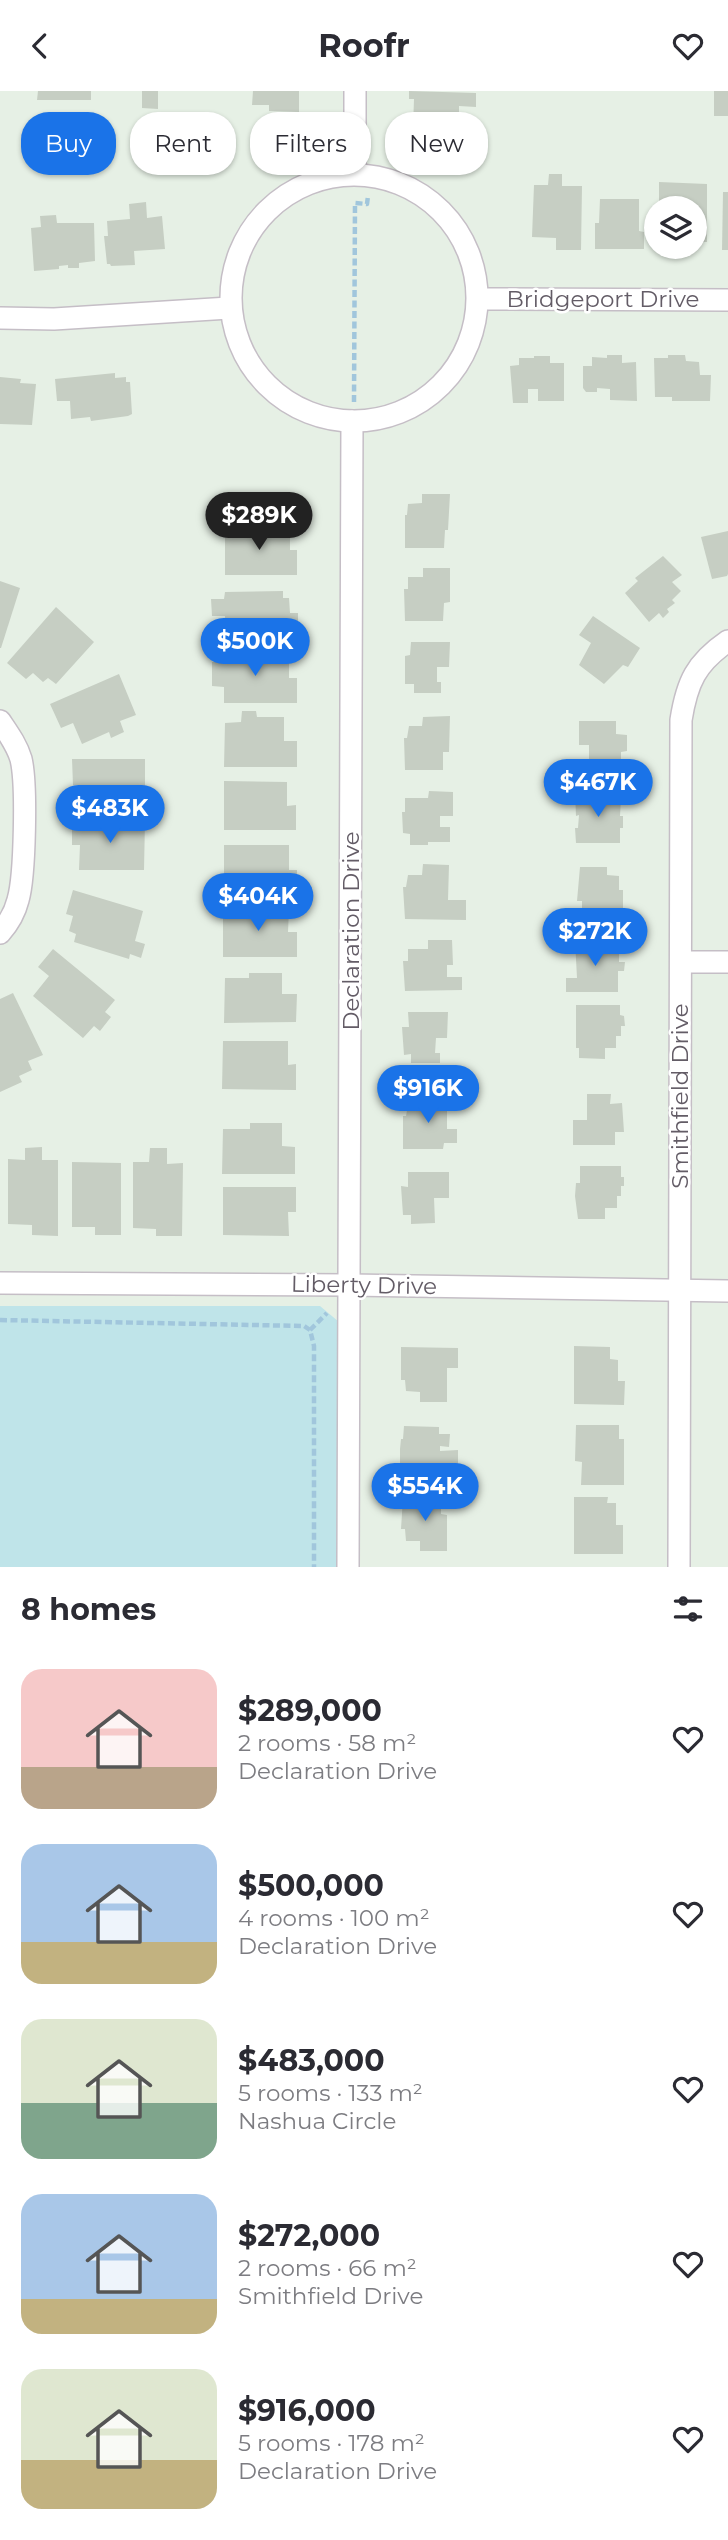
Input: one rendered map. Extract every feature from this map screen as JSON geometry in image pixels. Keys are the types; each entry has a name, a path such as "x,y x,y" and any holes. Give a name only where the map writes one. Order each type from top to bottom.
{"street":[{"path":"355,91 355,112"},
{"path":"346,175 304,185 281,198 259,218 245,239 234,267 229,308 235,336 246,359 263,382 283,399 305,411 328,418 350,411 380,418 428,397 461,360 471,339 479,299 477,278 469,254 457,230 441,211 402,184 366,175"},
{"name":"Bridgeport Drive","path":"479,299 728,300"},
{"path":"0,318 54,319 229,308"},
{"name":"Declaration Drive","path":"348,1567 350,411"},
{"name":"Smithfield Drive","path":"679,1567 681,720 686,691 696,670 728,641"},
{"path":"0,722 12,739 20,758 24,782 21,883 18,901 7,925 0,933"},
{"path":"681,962 728,962"},
{"name":"Liberty Drive","path":"0,1283 728,1291"}],"path":[{"path":"350,411 355,402 355,203 367,204 368,196"},
{"path":"310,1330 331,1309"},
{"path":"0,1320 304,1326 310,1330 314,1346 314,1567"}],"shaded area":[{"path":"0,1306 320,1306 339,1322 337,1567 0,1567"}],"building":[{"path":"38,91 91,91 91,100 37,100"},
{"path":"142,91 158,91 158,109 142,108"},
{"path":"253,91 299,91 299,112 269,111 269,105 252,105"},
{"path":"409,91 476,93 476,107 459,106 459,112 414,112 414,99 409,99"},
{"path":"714,91 728,91 728,116 714,116"},
{"path":"549,174 562,174 562,186 582,186 581,250 556,250 556,238 532,237 534,185 548,185"},
{"path":"659,182 707,184 707,196 659,196"},
{"path":"723,192 728,192 728,250 722,250"},
{"path":"600,199 639,199 639,231 644,232 644,249 595,249 595,223 599,223"},
{"path":"146,202 147,218 162,216 165,249 134,251 135,265 107,264 104,236 108,236 107,221 130,219 129,204"},
{"path":"56,215 57,223 94,223 95,261 79,263 79,268 68,268 68,265 59,266 59,269 34,271 31,228 41,227 40,216"},
{"path":"607,355 622,355 622,363 636,362 637,401 610,400 610,389 597,388 597,392 586,392 583,388 583,366 592,366 592,357 607,358"},
{"path":"668,355 685,355 686,361 699,362 700,375 711,375 710,401 672,401 672,397 655,397 654,358 668,358"},
{"path":"550,356 550,363 564,363 564,401 538,401 538,389 528,389 528,403 513,403 510,366 519,365 519,358"},
{"path":"115,373 115,378 126,377 126,382 130,382 132,414 128,416 91,421 90,417 71,419 70,401 57,401 55,379"},
{"path":"0,377 36,384 32,425 0,424"},
{"path":"422,494 450,494 444,548 405,548 405,515 408,504 422,503"},
{"path":"225,527 290,527 290,550 297,550 297,575 225,575"},
{"path":"728,531 728,574 712,579 701,537"},
{"path":"663,556 682,575 672,582 681,591 672,600 675,603 667,609 669,612 663,618 659,613 649,622 625,593 638,581 635,578"},
{"path":"423,568 450,568 450,602 444,603 443,621 405,621 404,589 408,589 408,577 423,577"},
{"path":"0,581 20,588 1,648 0,648"},
{"path":"283,591 283,598 289,598 290,613 298,613 298,639 224,638 225,616 212,616 211,599 224,599 225,592"},
{"path":"56,607 94,642 56,684 48,678 43,682 33,673 26,679 7,663"},
{"path":"593,616 640,648 628,667 623,665 604,684 579,665 591,643 579,635"},
{"path":"411,642 450,642 449,667 437,667 437,682 441,682 441,693 414,693 414,684 405,684 405,656 410,655"},
{"path":"224,653 289,653 289,678 297,678 297,703 224,703 224,687 212,686 212,662 224,662"},
{"path":"119,674 136,715 120,721 124,732 111,738 109,732 82,744 73,723 61,728 50,704"},
{"path":"242,711 256,711 257,717 284,717 284,741 297,741 297,767 224,767 225,723 241,722"},
{"path":"450,716 449,752 443,752 443,770 405,770 404,738 407,738 409,726 422,726 423,717"},
{"path":"579,721 616,721 616,734 627,735 627,751 621,752 621,763 612,763 612,771 589,771 589,745 579,745"},
{"path":"72,759 145,759 145,809 80,809 79,785 73,785"},
{"path":"224,781 287,782 287,806 296,805 296,830 224,830"},
{"path":"429,791 453,792 453,816 440,816 440,827 450,827 450,842 410,845 410,834 403,833 402,812 405,812 405,798 428,798"},
{"path":"575,792 600,792 601,798 621,798 620,816 623,816 623,828 620,828 620,843 576,843 575,828 578,828 579,815 576,816"},
{"path":"72,820 145,821 144,870 79,870 80,845 72,845"},
{"path":"224,845 289,845 289,870 297,870 297,895 224,893"},
{"path":"423,864 449,865 448,900 466,900 466,920 405,919 403,887 406,887 408,875 422,875"},
{"path":"580,867 607,867 607,875 619,876 619,890 623,890 623,919 582,919 582,901 577,901"},
{"path":"73,890 143,911 135,941 145,944 141,958 130,954 129,959 74,942 76,934 69,931 73,916 66,914"},
{"path":"223,908 289,909 288,932 297,932 297,957 223,957"},
{"path":"428,940 452,940 453,965 447,965 447,977 462,977 462,990 405,991 403,961 408,961 408,949 428,949"},
{"path":"575,940 599,940 599,947 619,948 619,962 625,962 624,971 618,971 618,992 566,992 566,978 577,978"},
{"path":"53,949 115,1000 105,1012 111,1017 100,1031 94,1026 83,1038 33,996 49,976 38,967"},
{"path":"249,973 282,973 282,994 297,994 296,1022 224,1023 225,978 249,978"},
{"path":"13,993 43,1055 28,1061 32,1070 19,1076 22,1082 0,1092 0,999"},
{"path":"576,1005 620,1005 620,1015 624,1016 625,1026 621,1026 621,1036 616,1036 616,1048 605,1048 605,1059 579,1058 579,1048 576,1048"},
{"path":"408,1012 448,1012 447,1038 436,1038 435,1053 440,1053 440,1063 411,1063 411,1054 404,1055 402,1027 409,1027"},
{"path":"223,1041 288,1041 288,1065 296,1064 296,1090 222,1089"},
{"path":"422,1094 447,1095 447,1129 457,1129 457,1143 444,1143 443,1149 403,1149 403,1116 406,1116 408,1105 422,1105"},
{"path":"587,1094 611,1094 610,1104 622,1103 624,1132 615,1132 615,1145 573,1145 573,1120 587,1120"},
{"path":"250,1123 282,1123 282,1146 295,1147 295,1174 222,1174 223,1129 250,1129"},
{"path":"42,1147 42,1160 58,1160 58,1236 32,1235 32,1225 8,1224 8,1159 25,1160 25,1148"},
{"path":"150,1148 167,1148 167,1164 183,1163 182,1236 156,1236 156,1229 133,1228 133,1162 149,1162"},
{"path":"72,1162 121,1163 121,1235 95,1235 95,1227 72,1227"},
{"path":"580,1166 621,1166 624,1186 621,1186 621,1196 617,1196 617,1208 605,1208 605,1219 578,1219 575,1196 576,1183 580,1183"},
{"path":"408,1172 449,1172 449,1198 434,1198 435,1223 411,1224 411,1215 403,1215 401,1186 408,1187"},
{"path":"223,1187 296,1187 296,1212 288,1212 289,1236 223,1235"},
{"path":"574,1346 610,1347 610,1359 618,1360 618,1381 625,1381 624,1405 574,1404"},
{"path":"401,1347 458,1348 458,1368 447,1368 447,1402 420,1402 420,1392 406,1391 405,1380 401,1380"},
{"path":"576,1425 619,1425 619,1439 624,1439 624,1485 581,1485 582,1462 575,1461"},
{"path":"404,1426 439,1427 439,1434 450,1434 449,1447 440,1446 440,1451 458,1450 458,1477 400,1476 400,1449"},
{"path":"574,1497 608,1497 607,1503 616,1503 616,1525 623,1525 623,1554 574,1554"},
{"path":"403,1498 441,1498 441,1514 447,1515 447,1551 420,1551 420,1541 406,1541 405,1529 401,1529"}]}
